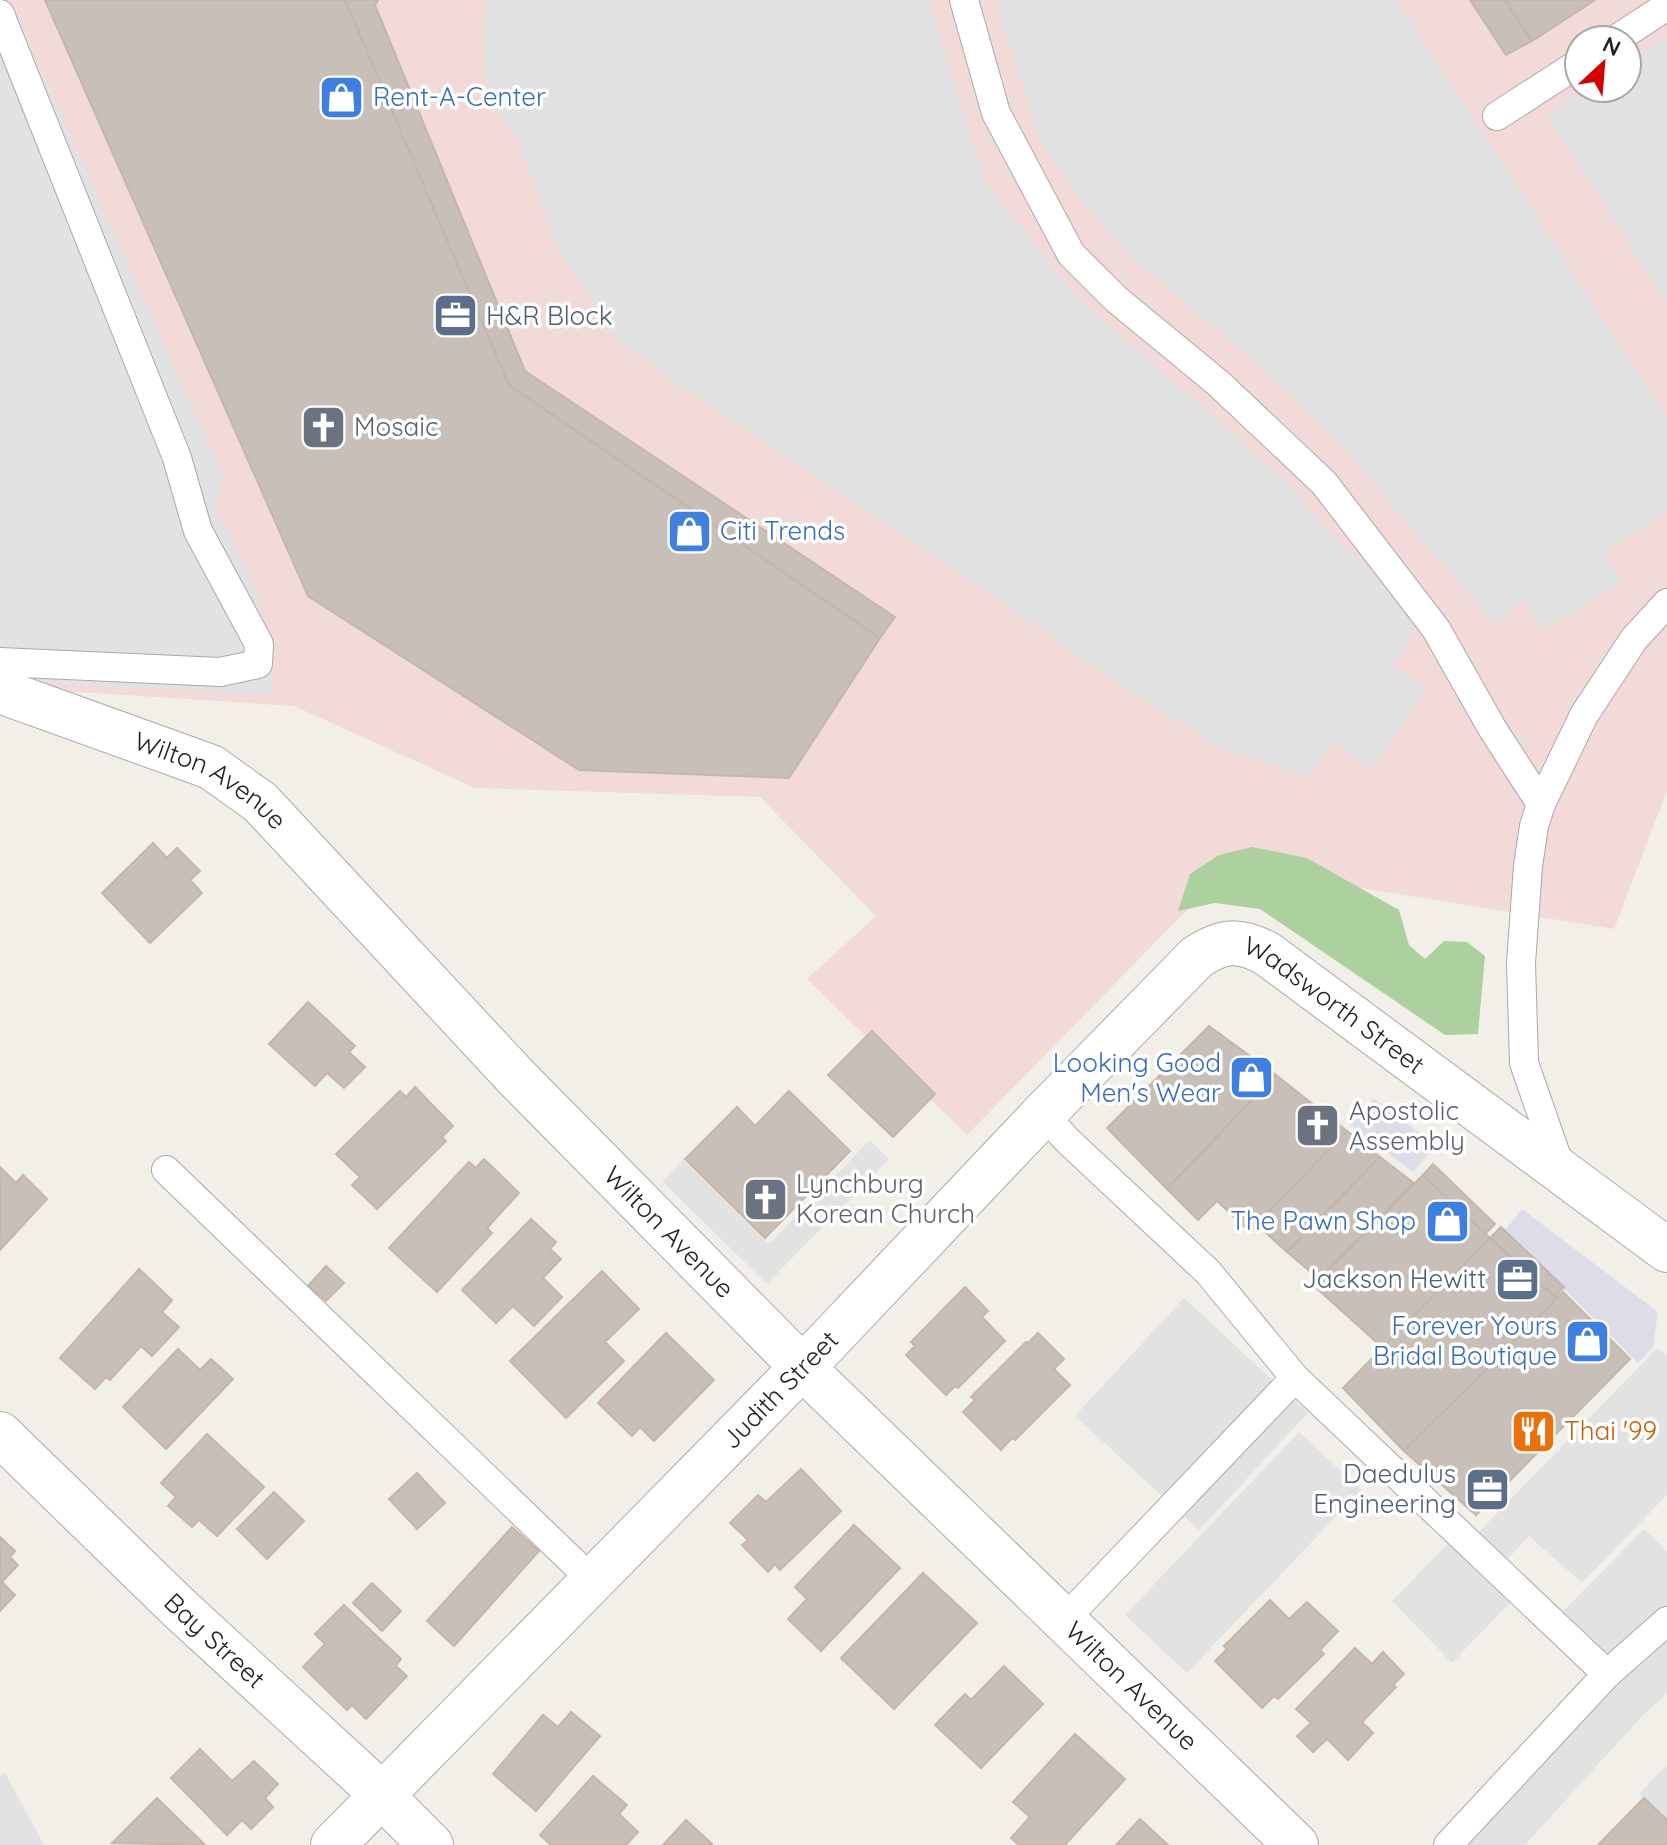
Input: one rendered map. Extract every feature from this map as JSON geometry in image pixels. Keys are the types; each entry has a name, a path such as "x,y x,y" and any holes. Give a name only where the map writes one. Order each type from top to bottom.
{"street":[{"name":"Wilton Avenue","path":"0,691 211,767 260,802 516,1077 802,1367 1296,1845"},
{"name":"Judith Street","path":"333,1845 802,1367 1197,957 1210,948 1229,943"},
{"name":"Wadsworth Street","path":"1229,943 1248,944 1266,953 1667,1250"},
{"name":"Bay Street","path":"0,1434 179,1608 381,1794 431,1845"}],"lane":[{"path":"964,0 996,113 1071,254 1116,299 1218,383 1324,483 1436,629 1492,728 1541,804"},
{"path":"1639,24 1667,6"},
{"path":"0,14 171,444 198,531 259,644 258,664 220,672 0,662"},
{"path":"1497,116 1563,73"},
{"path":"1561,1169 1524,1063 1521,963 1534,826 1541,804 1584,715 1634,639 1667,603"},
{"path":"1043,1114 1208,1272 1295,1378 1607,1674"},
{"path":"166,1170 591,1579"},
{"path":"1064,1620 1295,1378"},
{"path":"1448,1845 1607,1674 1667,1621"}],"shaded area":[{"path":"0,0 1667,0 1667,791 1614,929 1229,867 967,1135 807,979 876,916 760,797 475,788 294,706 79,692 0,698"},
{"path":"0,0 10,0 224,478 214,505 257,594 273,694 0,682"},
{"path":"488,0 929,0 985,182 1073,293 1282,477 1325,528 1378,578 1417,631 1392,665 1427,689 1371,770 1333,742 1311,776 1221,749 1132,692 618,342 558,248 517,136 505,127 485,78 484,15"},
{"path":"996,0 1397,0 1667,418 1667,510 1604,553 1624,582 1543,630 1522,600 1494,624 1339,444 1239,348 1125,253 1078,197 1040,140"},
{"path":"1667,37 1667,303 1546,115 1563,104 1643,104 1643,53"},
{"path":"1373,1098 1436,1145 1413,1172 1349,1124 1365,1114"},
{"path":"870,1140 889,1159 767,1284 662,1181 683,1160 769,1244"},
{"path":"1522,1209 1658,1312 1653,1347 1638,1363 1561,1286 1498,1239"},
{"path":"1184,1298 1308,1413 1199,1530 1075,1416"},
{"path":"1657,1348 1667,1355 1667,1495 1582,1583 1529,1536 1506,1561 1478,1533"},
{"path":"1299,1432 1361,1490 1187,1673 1125,1615"},
{"path":"1644,1529 1667,1551 1667,1693 1642,1716 1525,1845 1467,1845 1628,1672 1563,1611"},
{"path":"1458,1534 1519,1593 1452,1663 1392,1601"},
{"path":"1667,1765 1667,1819 1639,1794"},
{"path":"5,1773 44,1845 0,1845 0,1775"}],"green space":[{"path":"1252,847 1307,858 1399,910 1409,945 1425,959 1444,941 1467,942 1485,956 1478,1034 1445,1035 1260,909 1215,903 1178,911 1190,874 1219,855"}],"building":[{"path":"45,0 345,0 509,385 880,638 789,778 579,770 308,596"},
{"path":"345,0 378,0 375,5 525,371 895,617 880,638 509,385"},
{"path":"1470,0 1505,0 1532,41 1506,55"},
{"path":"1505,0 1595,0 1532,41"},
{"path":"153,843 167,858 177,848 200,871 190,880 202,893 150,943 102,893"},
{"path":"308,1002 355,1046 349,1052 365,1067 344,1088 327,1073 315,1086 269,1044"},
{"path":"1209,1026 1276,1075 1167,1189 1107,1128"},
{"path":"872,1031 935,1094 893,1137 828,1075"},
{"path":"1276,1075 1347,1131 1250,1232 1217,1201 1198,1220 1167,1189"},
{"path":"415,1087 453,1126 442,1137 446,1141 377,1209 352,1185 360,1177 336,1154 400,1091 406,1097"},
{"name":"Lynchburg Korean Church","path":"789,1091 850,1151 765,1238 685,1159 737,1107 755,1126"},
{"path":"1347,1131 1380,1157 1287,1252 1256,1224"},
{"path":"1380,1157 1414,1183 1319,1279 1287,1252"},
{"path":"484,1159 519,1193 487,1228 492,1233 437,1292 389,1248 469,1162 476,1168"},
{"path":"1433,1164 1495,1224 1485,1234 1423,1175"},
{"path":"0,1167 16,1183 23,1175 47,1199 0,1250"},
{"path":"1423,1175 1490,1238 1383,1348 1313,1285"},
{"path":"531,1219 556,1242 550,1249 561,1259 543,1278 562,1297 534,1326 513,1306 496,1323 462,1290"},
{"path":"1501,1227 1564,1287 1555,1297 1490,1238"},
{"path":"1490,1238 1557,1299 1404,1451 1343,1388"},
{"path":"326,1266 344,1283 326,1301 308,1286"},
{"path":"139,1269 172,1300 162,1312 179,1327 152,1356 141,1346 110,1380 106,1377 95,1389 60,1358"},
{"path":"602,1271 639,1309 605,1342 624,1361 566,1418 510,1361"},
{"path":"965,1287 988,1311 982,1317 1005,1341 958,1388 955,1386 946,1395 906,1355 915,1346 911,1342"},
{"path":"1563,1292 1630,1359 1476,1515 1404,1451"},
{"path":"666,1333 714,1380 654,1441 640,1427 632,1436 598,1403"},
{"path":"1038,1333 1064,1359 1054,1369 1070,1385 1001,1450 963,1412 975,1400 971,1397"},
{"path":"178,1349 200,1370 211,1359 233,1379 166,1449 123,1407"},
{"path":"207,1434 264,1487 217,1536 199,1520 192,1527 168,1506 176,1497 161,1483"},
{"path":"801,1469 841,1511 780,1570 775,1564 768,1572 742,1545 748,1540 730,1523 758,1495 766,1502"},
{"path":"417,1473 445,1503 417,1529 389,1499"},
{"path":"274,1492 304,1521 267,1559 237,1529"},
{"path":"854,1525 900,1568 821,1651 788,1619 807,1599 795,1587"},
{"path":"512,1527 539,1551 454,1646 427,1621"},
{"path":"0,1537 15,1551 10,1557 18,1565 2,1582 15,1595 0,1611"},
{"path":"923,1573 977,1623 894,1709 841,1658"},
{"path":"372,1583 401,1611 382,1631 353,1603"},
{"path":"1270,1600 1289,1619 1307,1602 1338,1631 1320,1650 1324,1654 1278,1699 1274,1696 1262,1708 1215,1661 1227,1649 1224,1646"},
{"path":"344,1605 401,1659 396,1666 407,1676 366,1719 352,1705 347,1710 303,1667 325,1644 315,1634"},
{"path":"1355,1648 1372,1664 1383,1652 1404,1674 1393,1685 1396,1687 1362,1722 1373,1733 1348,1760 1327,1739 1313,1752 1297,1736 1311,1723 1296,1709"},
{"path":"1004,1666 1043,1704 981,1768 935,1725 965,1694 971,1700"},
{"path":"571,1712 600,1736 536,1811 493,1774 543,1715 558,1727"},
{"path":"1075,1734 1125,1779 1065,1845 1019,1845 1011,1838 1030,1817 1013,1802"},
{"path":"200,1749 232,1781 254,1761 278,1784 265,1798 273,1807 251,1829 242,1820 227,1835 171,1778"},
{"path":"593,1776 627,1805 619,1814 638,1832 626,1845 551,1845 540,1835"},
{"path":"157,1798 205,1845 112,1843"},
{"path":"1644,1798 1667,1820 1667,1845 1598,1845"},
{"path":"1140,1819 1168,1845 1116,1845"},
{"path":"686,1820 712,1844 712,1845 663,1845"}],"place":[{"name":"Rent-A-Center","path":"342,97"},
{"name":"H&R Block","path":"455,316"},
{"name":"Mosaic","path":"323,427"},
{"name":"Citi Trends","path":"689,531"},
{"name":"Looking Good Men's Wear","path":"1252,1078"},
{"name":"Apostolic Assembly","path":"1318,1126"},
{"name":"Lynchburg Korean Church","path":"765,1199"},
{"name":"The Pawn Shop","path":"1447,1221"},
{"name":"Jackson Hewitt","path":"1517,1279"},
{"name":"Forever Yours Bridal Boutique","path":"1588,1341"},
{"name":"Thai '99","path":"1533,1431"},
{"name":"Daedulus Engineering","path":"1487,1489"}]}
